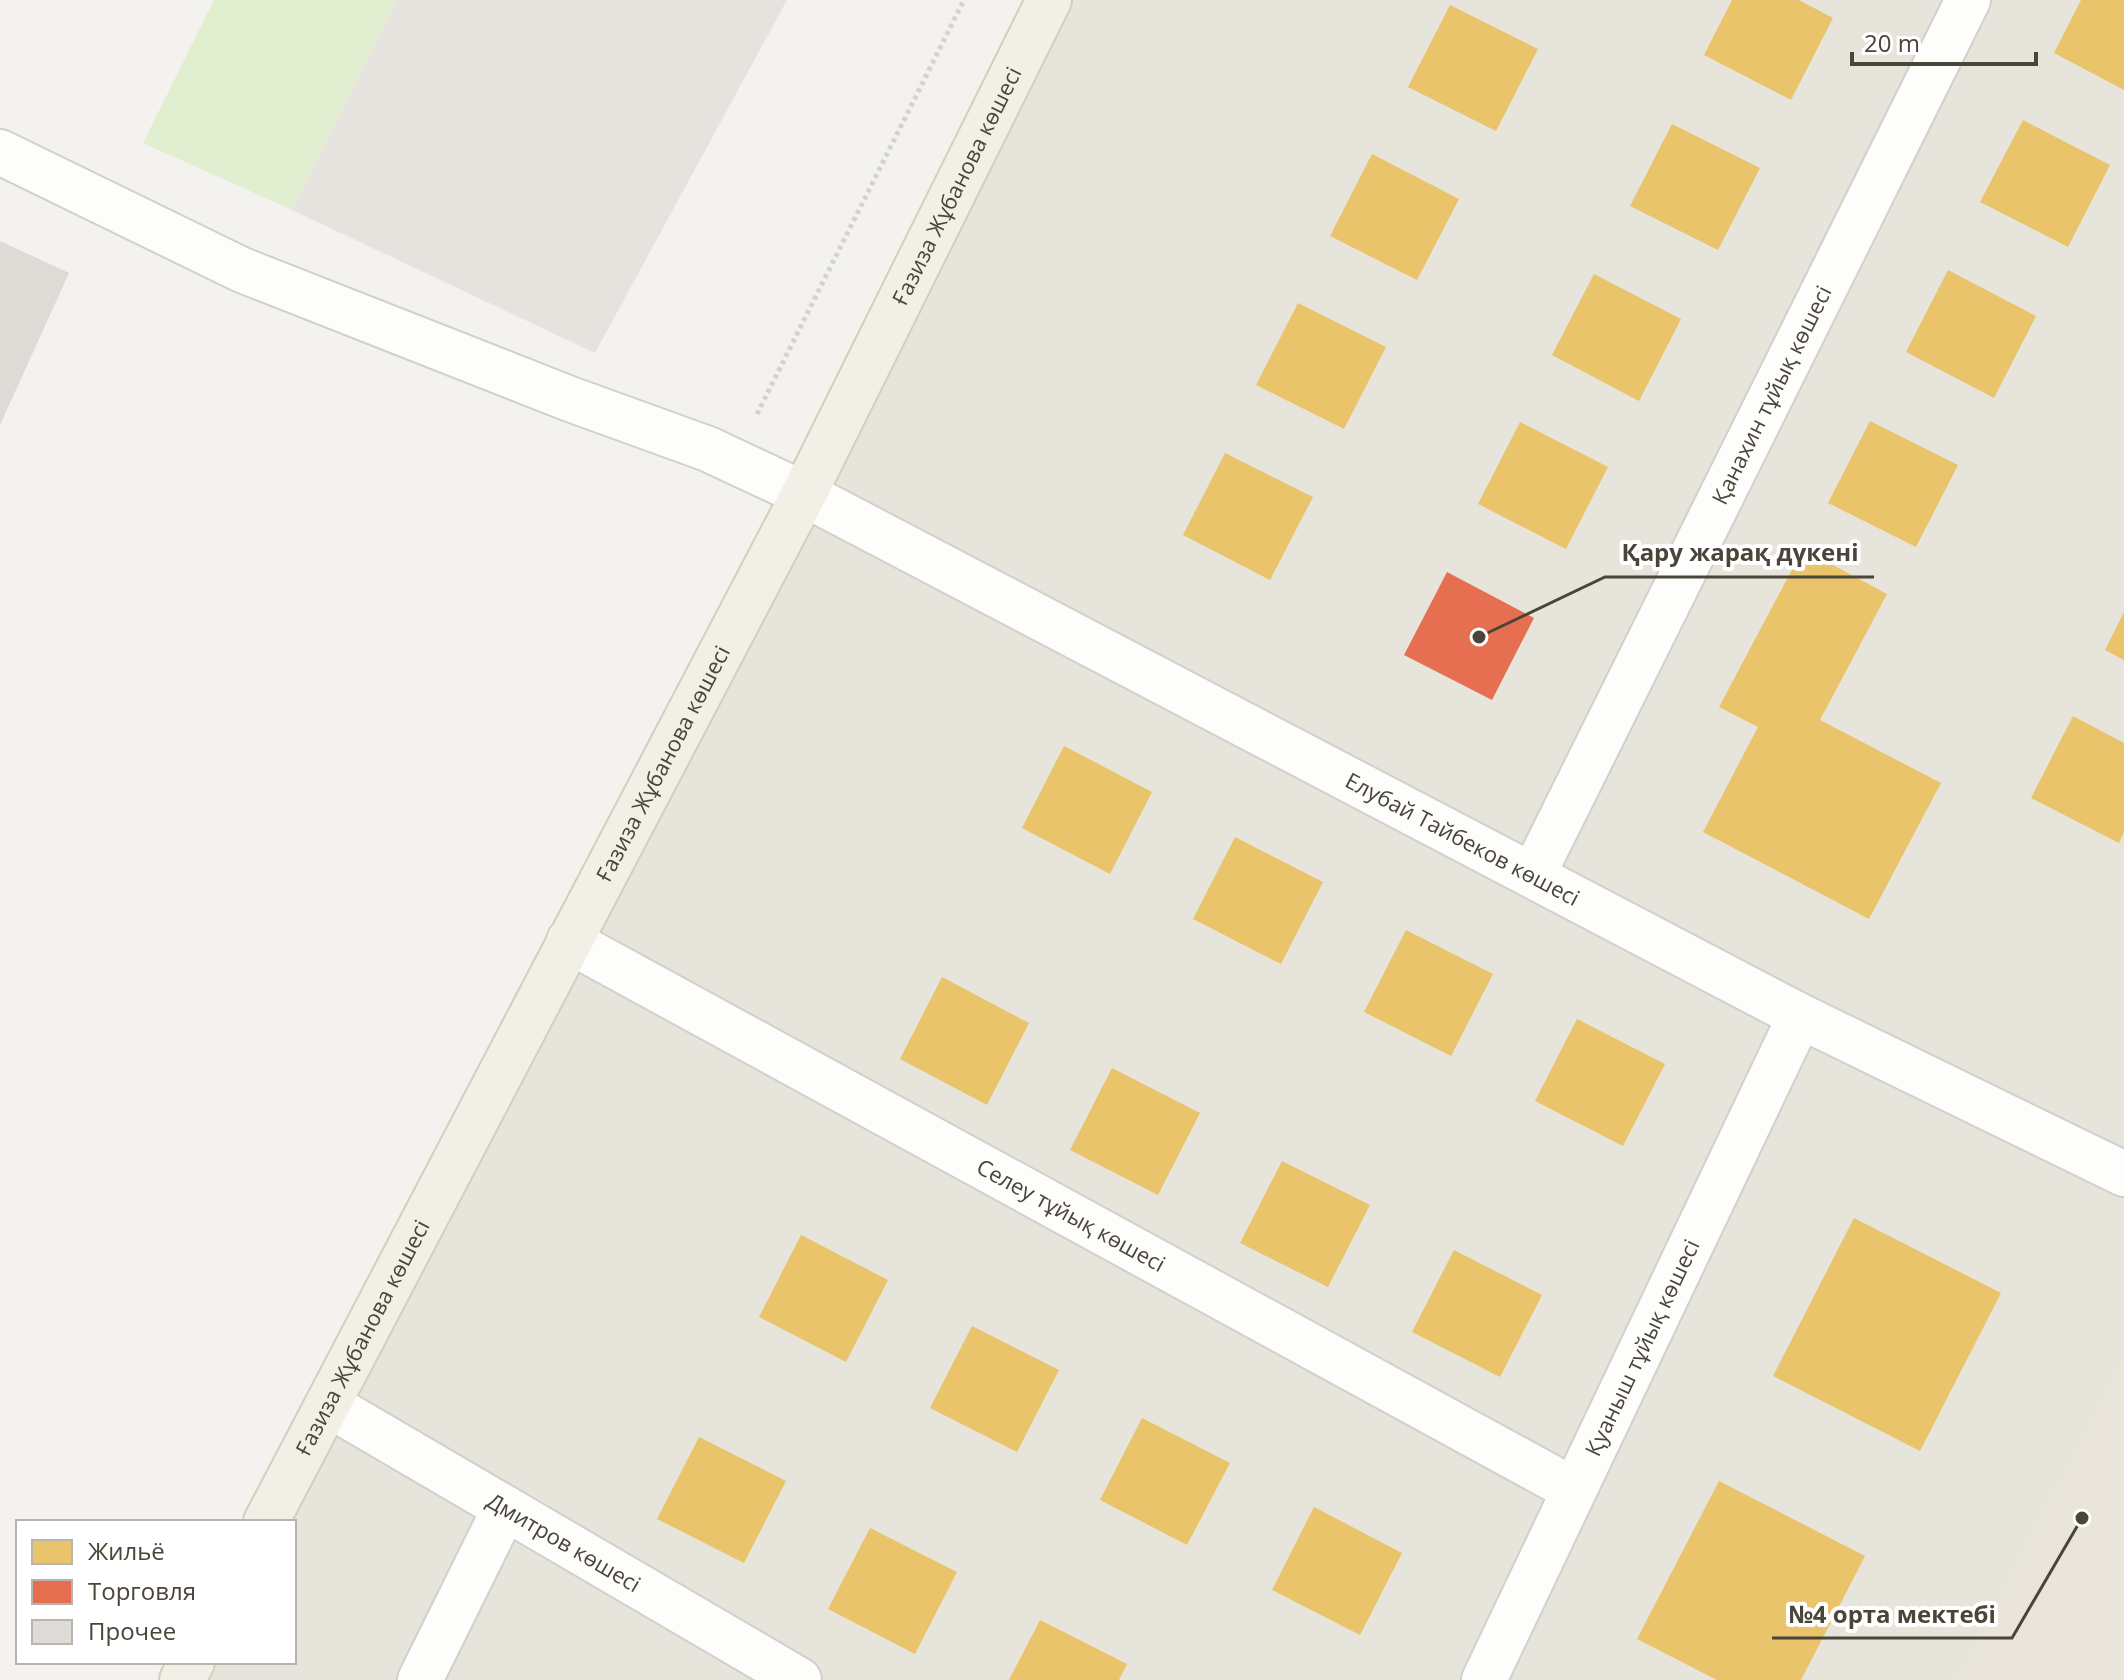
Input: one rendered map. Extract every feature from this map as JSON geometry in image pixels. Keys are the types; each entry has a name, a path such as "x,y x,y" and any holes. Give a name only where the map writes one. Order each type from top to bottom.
{"main road":[{"name":"Ғазиза Жұбанова көшесі","path":"267,1520 804,494 1049,0"}],"street":[{"name":"Қанахин тұйық көшесі","path":"1533,875 1968,0"},
{"name":"Елубай Тайбеков көшесі","path":"0,152 242,270 734,461 804,494 1800,1016 2118,1157"},
{"name":"Селеу тұйық көшесі","path":"569,941 1574,1490"},
{"name":"Қуаныш тұйық көшесі","path":"1484,1680 1800,1016"},
{"name":"Дмитров көшесі","path":"329,1405 799,1680"},
{"path":"420,1680 505,1508"}],"path":[{"path":"734,461 964,0"}],"shaded area":[{"path":"397,0 787,0 595,353 292,210"},
{"path":"1049,0 2124,0 2124,1680 182,1680 191,1664 296,1664 296,1520 267,1520"},
{"path":"2124,1356 2124,1680 1955,1680"}],"green space":[{"path":"214,0 397,0 292,210 143,143"}],"building: Жильё":[{"path":"1732,0 1799,0 1833,18 1791,100 1704,55"},
{"path":"2081,0 2124,0 2124,90 2054,53"},
{"path":"1450,5 1538,49 1496,131 1408,87"},
{"path":"2023,120 2110,165 2068,247 1980,202"},
{"path":"1672,124 1760,168 1718,250 1630,206"},
{"path":"1372,154 1459,199 1417,280 1330,236"},
{"path":"1948,270 2036,316 1994,398 1906,352"},
{"path":"1594,274 1681,319 1639,401 1552,355"},
{"path":"1298,303 1386,347 1344,429 1256,385"},
{"path":"1870,421 1958,465 1916,547 1828,503"},
{"path":"1520,422 1608,467 1566,549 1478,504"},
{"path":"1225,453 1313,497 1270,580 1183,535"},
{"path":"1803,549 1887,594 1820,720 1941,783 1869,919 1703,832 1758,727 1719,707"},
{"path":"2124,612 2124,660 2105,650"},
{"path":"2073,716 2124,743 2124,832 2119,843 2031,798"},
{"path":"1064,746 1152,792 1110,874 1022,828"},
{"path":"1235,837 1323,882 1281,964 1193,919"},
{"path":"1406,930 1493,974 1451,1056 1364,1012"},
{"path":"942,977 1029,1023 987,1105 900,1059"},
{"path":"1577,1019 1665,1064 1623,1146 1535,1101"},
{"path":"1112,1068 1200,1113 1158,1195 1070,1150"},
{"path":"1282,1161 1370,1205 1328,1287 1240,1243"},
{"path":"1854,1218 2001,1293 1920,1451 1773,1376"},
{"path":"801,1235 888,1280 846,1362 759,1317"},
{"path":"1454,1250 1542,1295 1500,1377 1412,1332"},
{"path":"972,1326 1059,1370 1017,1452 930,1408"},
{"path":"1142,1418 1230,1463 1187,1545 1100,1500"},
{"path":"699,1437 786,1481 744,1563 657,1519"},
{"path":"1719,1481 1865,1556 1801,1680 1717,1680 1637,1639"},
{"path":"1314,1507 1402,1553 1360,1635 1272,1590"},
{"path":"870,1528 957,1572 915,1654 828,1609"},
{"path":"1040,1620 1127,1664 1119,1680 1009,1680"}],"building: Торговля":[{"path":"1447,572 1534,618 1492,700 1404,655"}],"building: Прочее":[{"path":"0,241 69,273 0,425"}],"place":[{"name":"Қару жарақ дүкені","path":"1479,637"},
{"name":"№4 орта мектебі","path":"2082,1518"}]}
